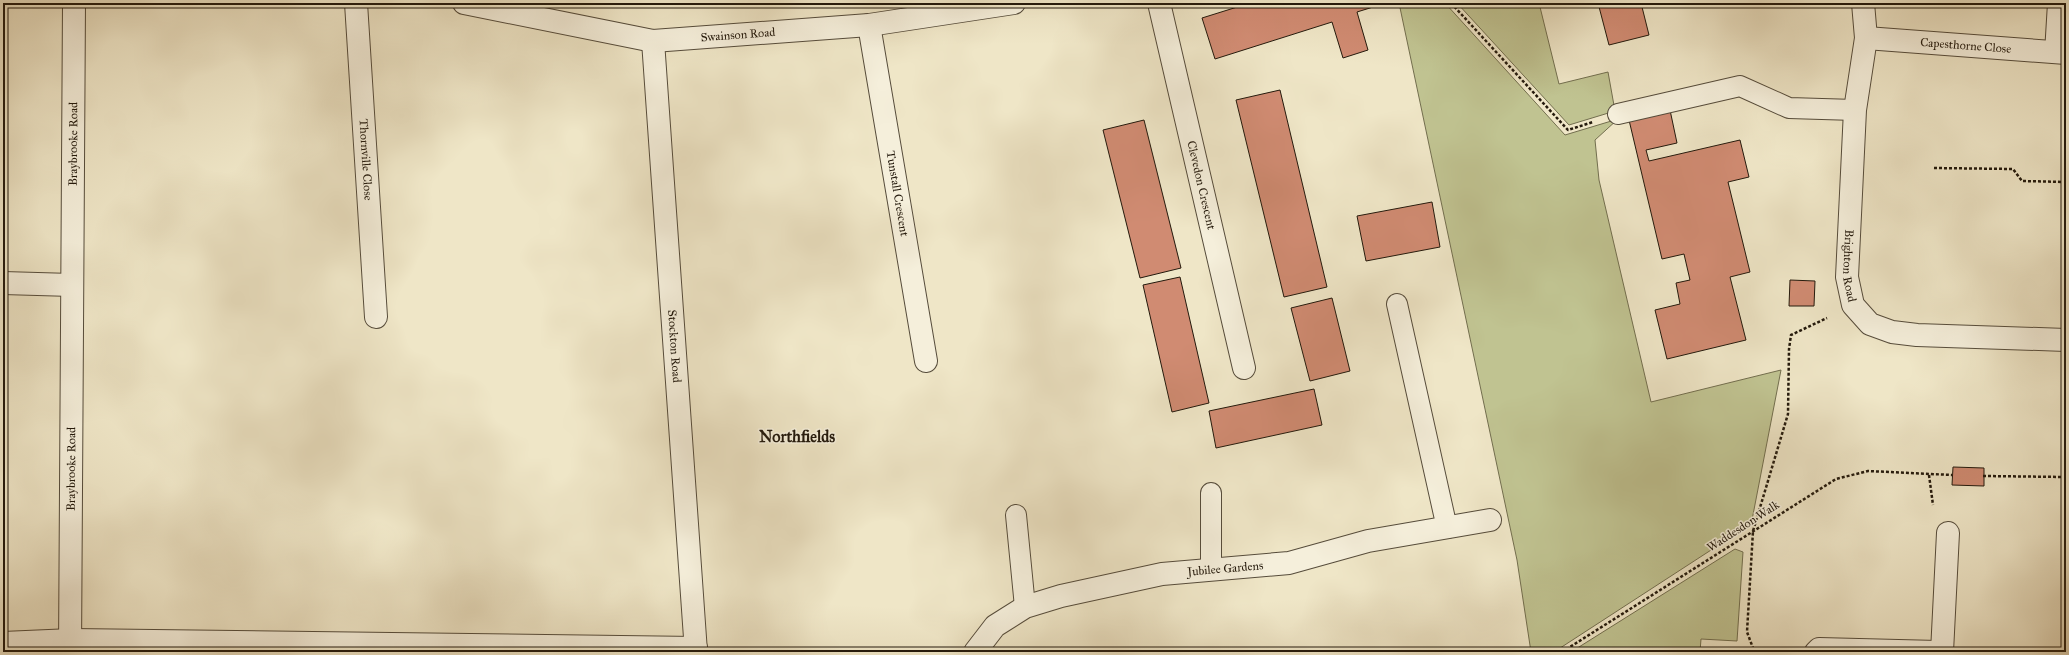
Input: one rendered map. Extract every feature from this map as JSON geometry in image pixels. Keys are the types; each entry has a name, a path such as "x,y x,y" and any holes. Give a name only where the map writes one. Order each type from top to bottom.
{"street":[{"name":"Braybrooke Road","path":"71,646 74,3"},
{"name":"Thornville Close","path":"356,3 376,317"},
{"name":"Swainson Road","path":"464,3 653,41 869,25 1014,3"},
{"name":"Clevedon Crescent","path":"1159,3 1244,368"},
{"name":"Brighton Road","path":"1863,3 1866,38 1855,110 1847,277 1853,305 1870,324 1892,332 1917,335 2066,340"},
{"name":"Tunstall Crescent","path":"869,25 926,362"},
{"name":"Capesthorne Close","path":"1866,38 2061,53"},
{"name":"Stockton Road","path":"653,41 696,650"},
{"path":"3,283 72,285"},
{"name":"Jubilee Gardens","path":"976,650 995,626 1025,607 1060,596 1162,574 1290,563 1368,541 1490,520"},
{"path":"1942,652 1948,533"},
{"path":"3,643 71,646 696,650"},
{"path":"1816,652 1819,649 1938,652"}],"lane":[{"path":"2058,3 2061,53"},
{"path":"1618,114 1740,86 1788,108 1855,110"},
{"path":"1397,304 1447,528"},
{"path":"1211,493 1211,570"},
{"path":"1016,515 1025,607"}],"path":[{"path":"1451,3 1568,130 1618,114"},
{"path":"1934,168 2012,169 2022,181 2066,182"},
{"path":"1758,652 1753,648 1747,632 1753,531 1788,414 1789,349 1791,335 1853,305"},
{"name":"Waddesdon Walk","path":"1562,652 1836,479 1868,471 1952,475"},
{"path":"1929,475 1933,505"},
{"path":"1984,476 2066,477"}],"green space":[{"path":"1399,3 1445,3 1565,135 1618,119 1595,140 1599,180 1651,402 1781,370 1752,520 1745,528 1554,652 1531,652 1517,560"},
{"path":"1457,3 1539,3 1559,84 1608,72 1615,111 1569,125"},
{"path":"1735,549 1743,552 1737,641 1701,639 1700,652 1571,652"}],"building":[{"path":"1250,3 1386,3 1357,12 1368,50 1343,58 1332,22 1215,59 1202,18"},
{"path":"1598,3 1641,3 1649,35 1609,45"},
{"path":"1280,90 1327,287 1284,297 1236,100"},
{"path":"1670,110 1677,143 1646,150 1649,161 1740,140 1749,177 1728,182 1750,272 1730,277 1746,340 1667,359 1655,310 1680,304 1676,283 1690,280 1684,254 1662,259 1629,120"},
{"path":"1144,120 1181,268 1140,278 1103,130"},
{"path":"1432,202 1440,247 1366,261 1357,216"},
{"path":"1180,277 1209,403 1172,412 1143,285"},
{"path":"1790,280 1815,281 1814,306 1789,306"},
{"path":"1332,298 1350,371 1310,381 1291,308"},
{"path":"1314,389 1322,425 1216,448 1209,411"},
{"path":"1953,467 1984,468 1984,486 1952,485"}],"district":[{"name":"Northfields","path":"797,436"}]}
